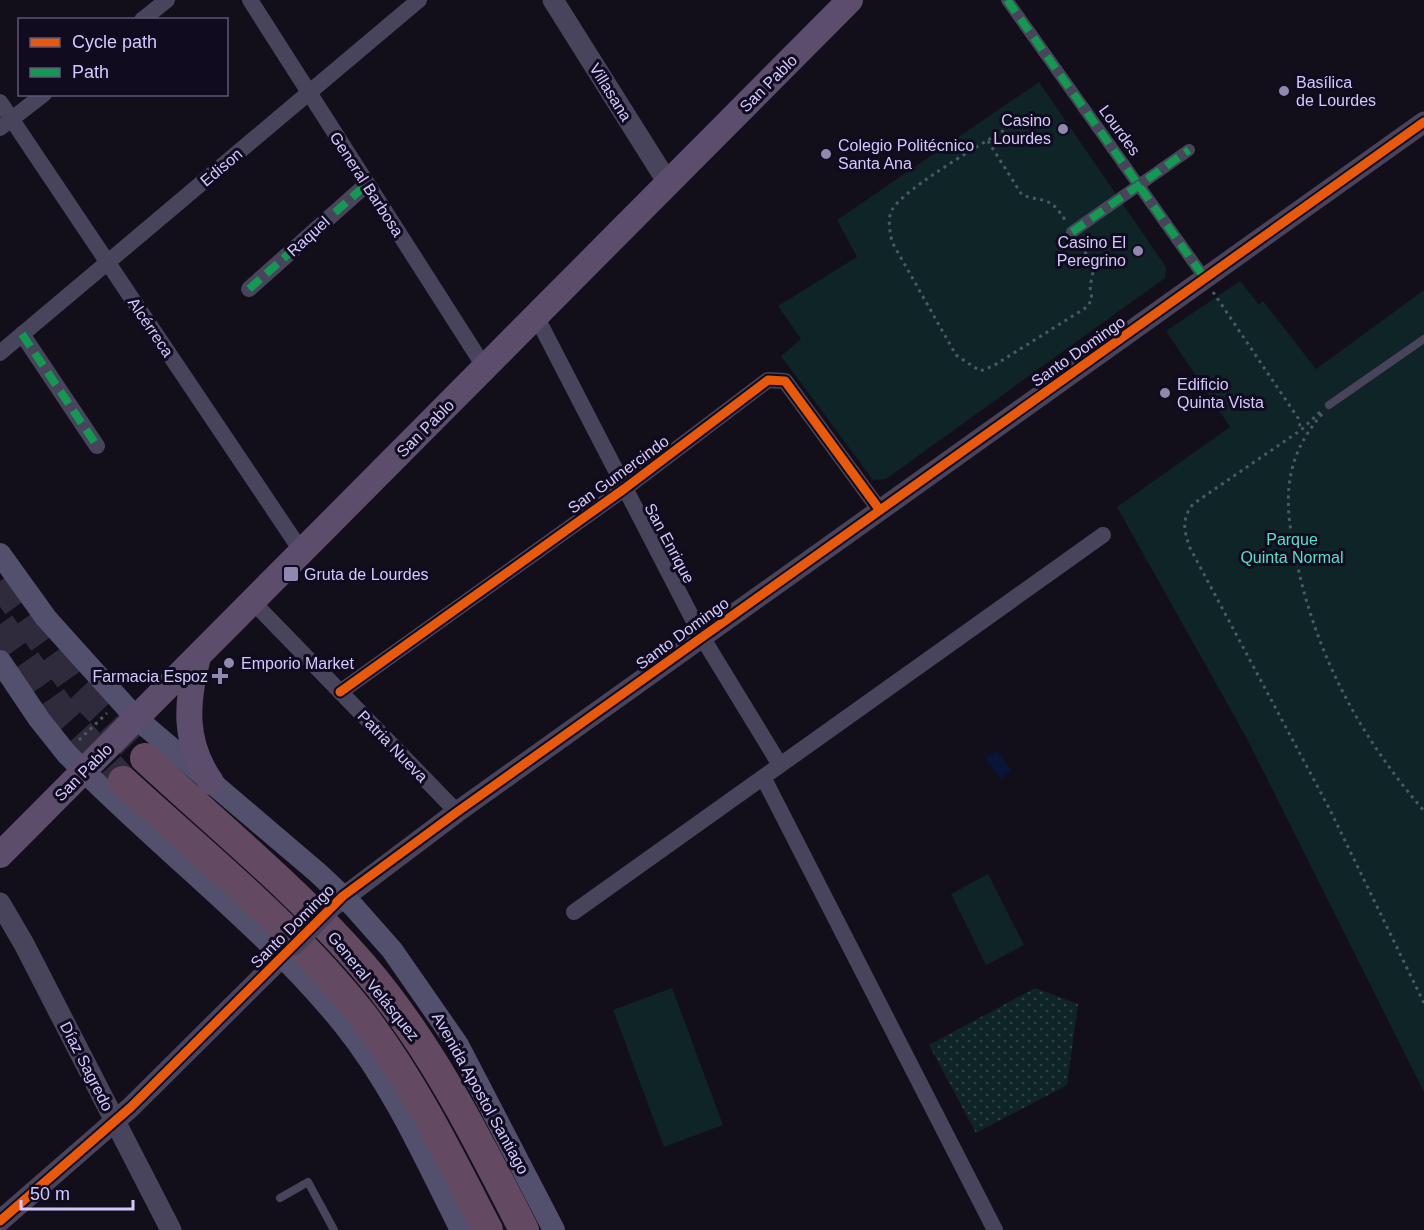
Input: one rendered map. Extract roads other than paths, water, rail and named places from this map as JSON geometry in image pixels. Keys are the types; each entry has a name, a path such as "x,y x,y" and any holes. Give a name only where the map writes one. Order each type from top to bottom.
{"highway":[{"name":"General Velásquez","path":"145,758 335,935 386,994 446,1083 524,1230"},
{"name":"General Velásquez","path":"123,781 294,938 341,989 406,1079 488,1230"}],"main road":[{"name":"San Pablo","path":"0,855 84,772 128,709 199,656 850,0"},
{"name":"Avenida Apostol Santiago","path":"0,554 46,618 128,709 343,896 393,950 443,1020 477,1079 554,1230"},
{"path":"199,656 190,690 189,730 196,758 211,782"},
{"path":"0,661 39,719 84,772 288,951 361,1050 400,1112 461,1230"}],"street":[{"path":"144,18 167,0"},
{"name":"General Barbosa","path":"250,0 484,368"},
{"name":"Edison","path":"0,353 420,0"},
{"name":"Villasana","path":"553,0 668,183"},
{"name":"Lourdes","path":"1007,0 1206,280"},
{"path":"6,124 41,96"},
{"name":"Alcérreca","path":"0,102 6,124 108,262 302,552"},
{"name":"Santo Domingo","path":"0,1221 115,1121 343,896 879,509 1206,280 1424,122"},
{"path":"1072,232 1190,150"},
{"name":"Raquel","path":"249,289 367,184"},
{"name":"San Enrique","path":"536,316 702,637 780,765"},
{"path":"22,334 97,446"},
{"name":"San Gumercindo","path":"340,692 624,489 768,380 785,381 879,509"},
{"path":"574,912 1103,535"},
{"name":"Patria Nueva","path":"253,602 457,812"},
{"path":"763,777 995,1230"},
{"name":"Díaz Sagredo","path":"0,903 19,934 171,1230"}],"lane":[{"path":"1329,405 1424,339"},
{"path":"280,1198 308,1182 334,1230"}],"water":[{"path":"997,750 1011,771 1000,779 985,758"}],"tunnel":[{"path":"0,581 72,682 145,758"},
{"path":"0,624 66,718 123,781"}],"place":[{"name":"Basílica de Lourdes","path":"1284,91"},
{"name":"Casino Lourdes","path":"1063,129"},
{"name":"Colegio Politécnico Santa Ana","path":"826,154"},
{"name":"Casino El Peregrino","path":"1138,251"},
{"name":"Edificio Quinta Vista","path":"1165,393"},
{"name":"Gruta de Lourdes","path":"291,574"},
{"name":"Emporio Market","path":"229,663"},
{"name":"Farmacia Espoz","path":"220,676"}],"park label":[{"name":"Parque Quinta Normal","path":"1292,548"}]}
